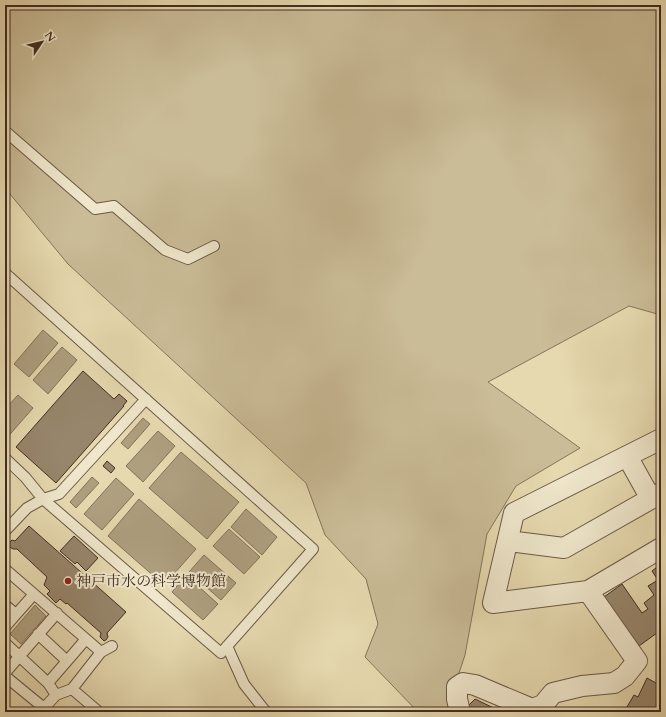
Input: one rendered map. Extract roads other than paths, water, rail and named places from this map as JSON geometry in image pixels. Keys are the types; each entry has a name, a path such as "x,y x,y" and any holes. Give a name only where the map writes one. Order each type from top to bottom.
{"street":[{"path":"661,439 514,513 494,603 588,591 661,548"},
{"path":"508,541 564,548 656,496 627,456"},
{"path":"460,712 457,699 457,687 463,683 475,685 532,709 543,705 553,693 582,686 614,683 625,676 636,661 588,591"}],"lane":[{"path":"5,131 95,209 114,206 165,250 188,259 214,246"},
{"path":"5,273 313,549 221,653 43,499 25,477 5,458"},
{"path":"5,531 27,508 43,499 59,494 146,399"},
{"path":"6,572 34,594 101,652"},
{"path":"5,627 34,594"},
{"path":"5,605 16,614"},
{"path":"5,673 57,614"},
{"path":"38,634 67,661"},
{"path":"48,682 86,639"},
{"path":"5,643 48,682 56,695"},
{"path":"5,676 44,708 56,695 72,689 101,652 112,646"},
{"path":"227,646 244,684 266,712"},
{"path":"72,689 99,712"}],"place":[{"name":"神戸市水の科学博物館","path":"68,581"}]}
